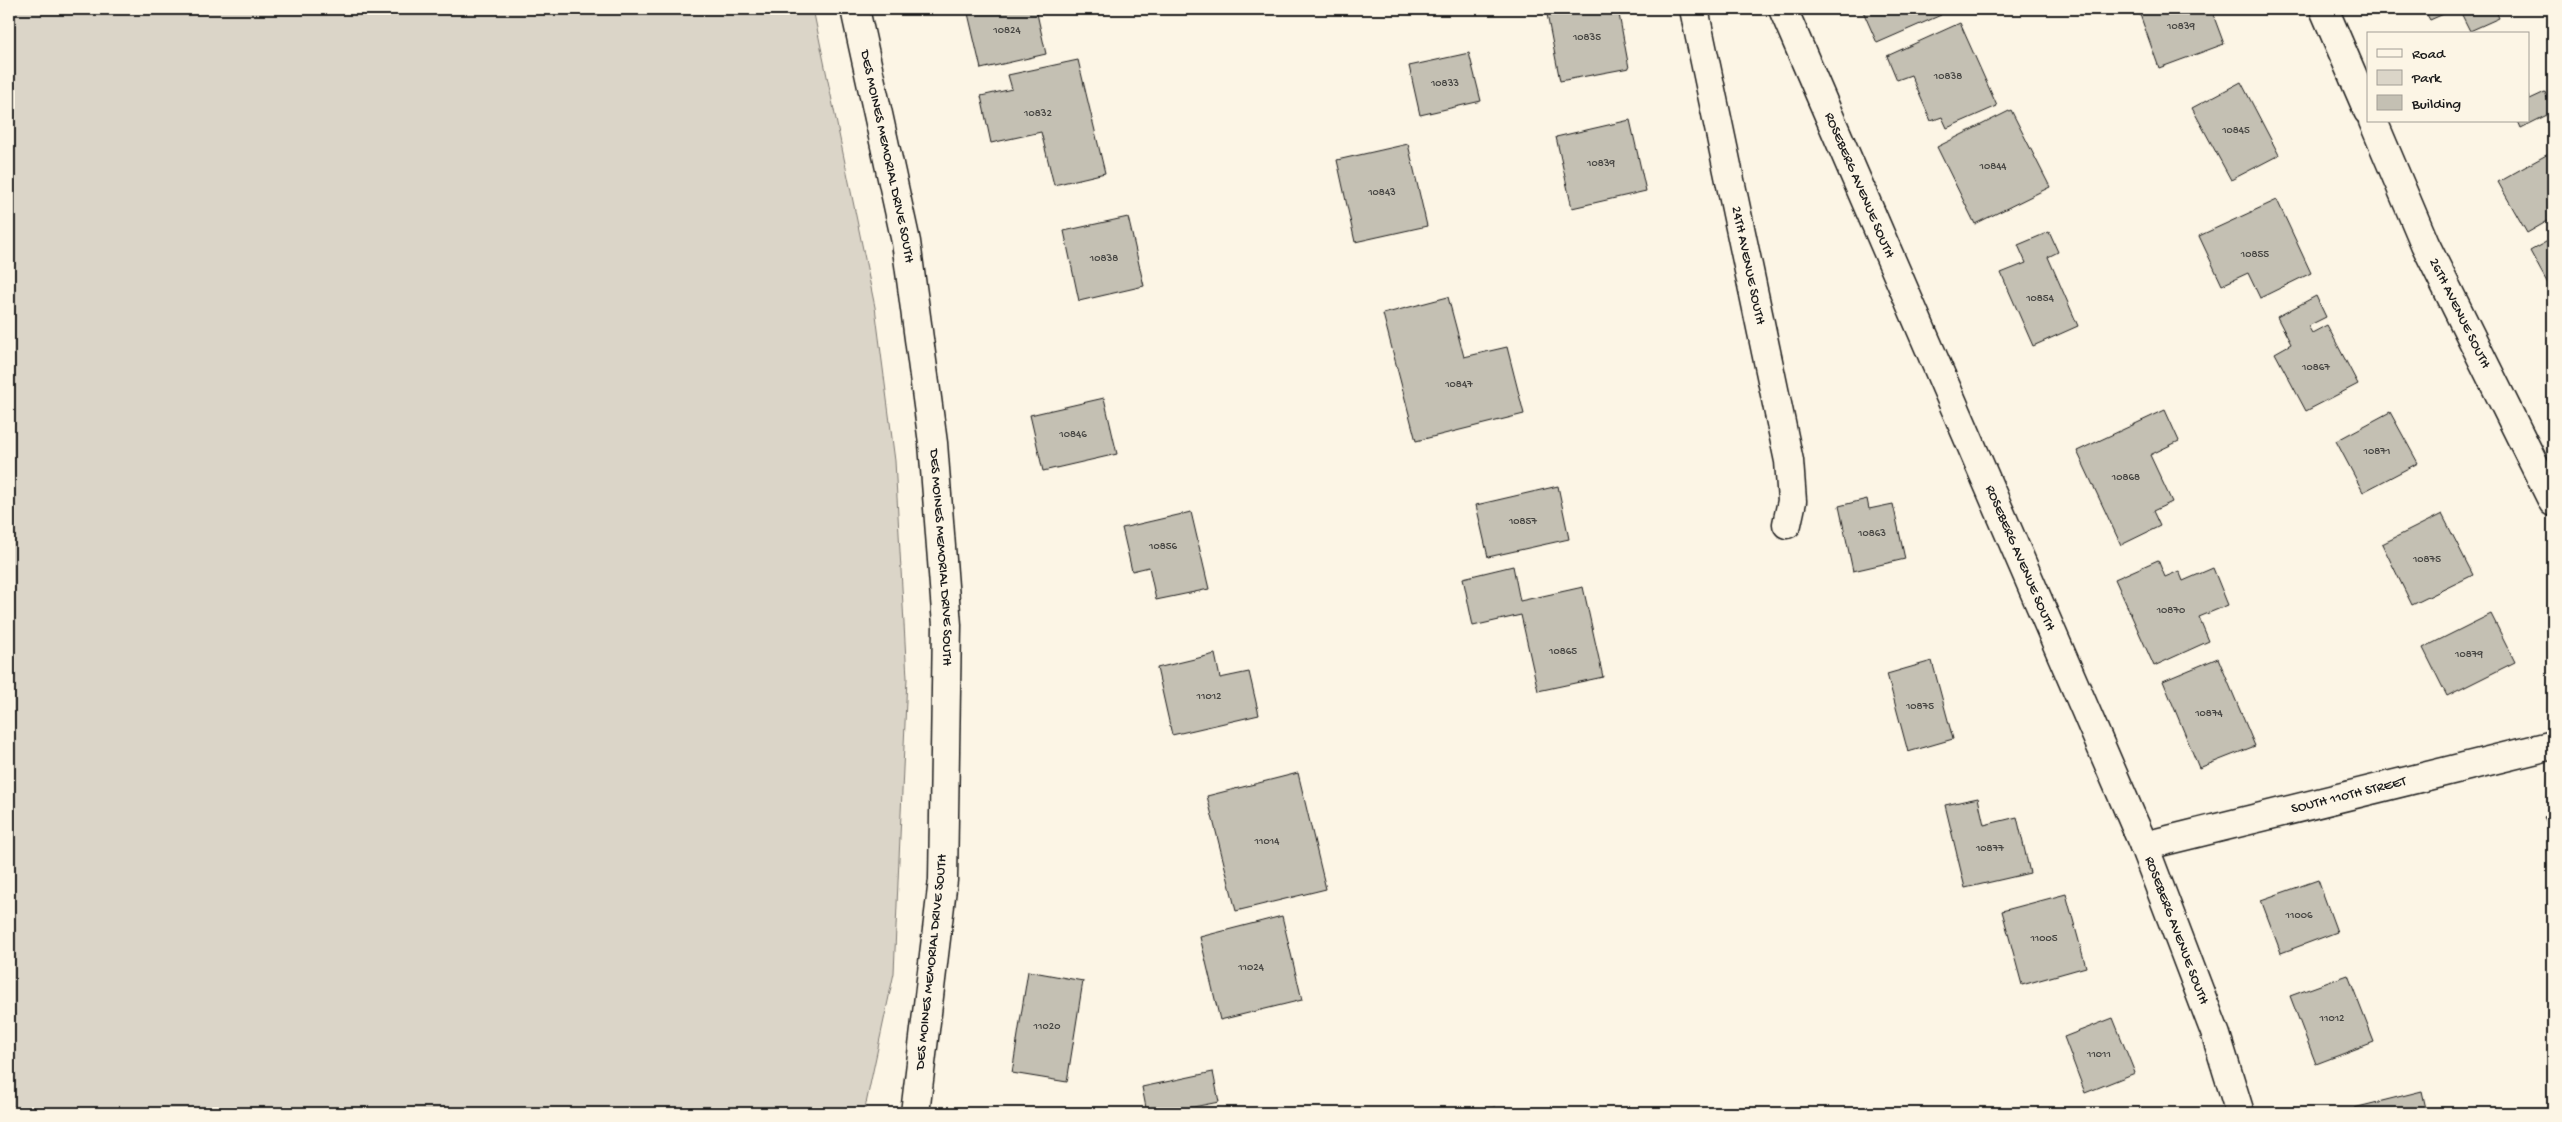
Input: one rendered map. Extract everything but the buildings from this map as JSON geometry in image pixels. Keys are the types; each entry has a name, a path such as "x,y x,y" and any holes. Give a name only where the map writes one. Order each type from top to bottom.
{"street":[{"name":"DES MOINES MEMORIAL DRIVE SOUTH","path":"855,9 906,242 933,443 947,626 943,880 915,1113"},
{"name":"24TH AVENUE SOUTH","path":"1694,9 1789,461 1792,502 1787,524"},
{"name":"ROSEBERG AVENUE SOUTH","path":"1783,9 2144,846 2216,1035 2240,1113"},
{"path":"2324,9 2367,109"},
{"name":"26TH AVENUE SOUTH","path":"2372,122 2425,244 2553,502"},
{"name":"SOUTH 110TH STREET","path":"2144,846 2553,745"}],"green space":[{"path":"9,9 813,9 875,307 895,461 907,678 894,973 864,1113 9,1113"}]}
